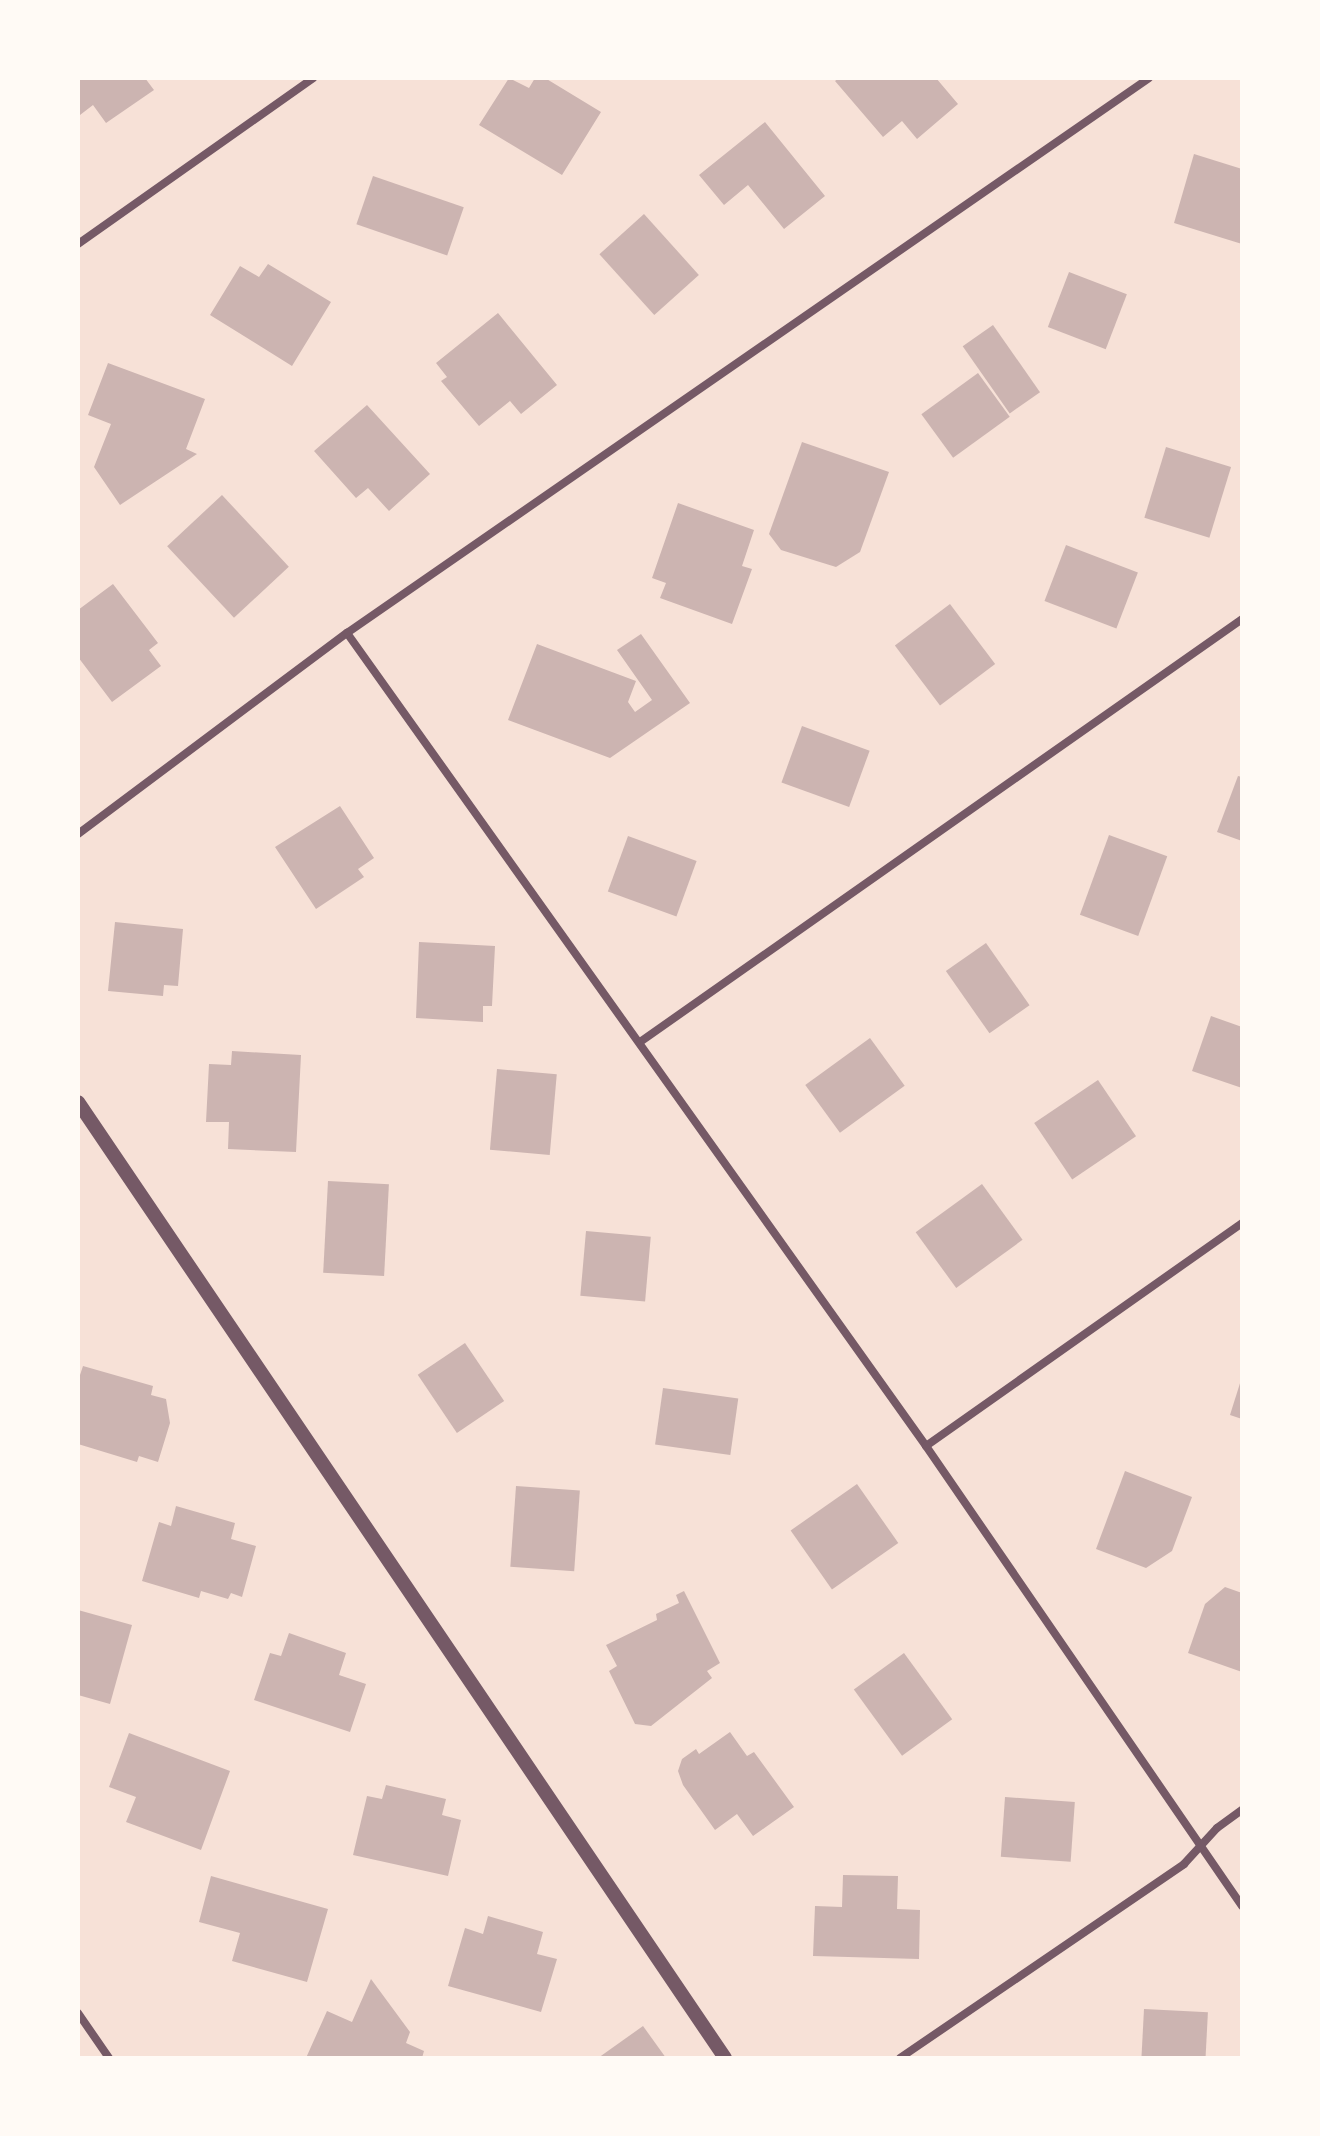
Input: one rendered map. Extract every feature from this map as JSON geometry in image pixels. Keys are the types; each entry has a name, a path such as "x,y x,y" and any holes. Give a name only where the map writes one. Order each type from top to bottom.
{"street":[{"path":"78,244 313,78"},
{"path":"78,834 347,633 1149,78"},
{"path":"640,1042 1242,619"},
{"path":"347,633 926,1446 1242,1906"},
{"path":"78,1102 725,2058"},
{"path":"926,1446 1242,1223"},
{"path":"900,2058 1184,1864 1242,1810"},
{"path":"78,2013 109,2058"}],"building":[{"path":"78,78 145,78 154,90 106,123 93,105 80,115 78,112"},
{"path":"509,78 529,88 535,78 545,78 601,112 562,175 479,125"},
{"path":"839,78 936,78 958,104 917,139 902,121 883,137 835,81"},
{"path":"765,122 825,196 784,229 748,185 724,205 699,175"},
{"path":"1194,154 1242,169 1242,244 1174,223"},
{"path":"373,176 464,207 447,255 356,224"},
{"path":"644,214 699,275 654,315 599,254"},
{"path":"268,264 331,302 292,366 210,315 240,266 259,277"},
{"path":"1069,272 1127,294 1106,349 1048,327"},
{"path":"498,313 557,385 521,414 510,401 479,426 441,381 447,377 436,363"},
{"path":"993,325 1040,392 1010,413 963,346"},
{"path":"108,363 205,399 186,449 197,454 120,505 94,467 111,424 88,415"},
{"path":"978,373 1010,417 953,458 921,414"},
{"path":"367,405 430,474 389,511 368,488 356,498 314,451"},
{"path":"802,442 889,472 860,552 836,567 781,550 769,534"},
{"path":"1166,447 1231,467 1209,538 1144,518"},
{"path":"222,495 289,567 234,618 167,546"},
{"path":"678,503 754,530 742,566 752,569 732,624 660,598 666,583 652,578"},
{"path":"1066,545 1138,573 1116,629 1044,601"},
{"path":"113,584 158,643 149,650 161,666 112,702 78,657 78,610"},
{"path":"950,604 995,664 940,705 895,646"},
{"path":"641,634 690,703 610,758 508,720 537,644 636,681 628,702 635,712 652,700 617,650"},
{"path":"802,726 870,751 849,807 781,782"},
{"path":"1238,776 1242,777 1242,841 1217,832"},
{"path":"340,806 374,858 358,869 364,877 316,909 275,847"},
{"path":"1109,835 1167,856 1138,936 1080,915"},
{"path":"628,836 697,861 676,916 608,891"},
{"path":"115,922 183,929 178,986 164,985 163,996 108,991"},
{"path":"419,942 495,946 492,1006 483,1006 483,1022 416,1018"},
{"path":"986,943 1030,1005 989,1033 946,971"},
{"path":"1211,1016 1242,1027 1242,1088 1192,1071"},
{"path":"870,1038 905,1086 840,1133 805,1085"},
{"path":"232,1051 301,1055 296,1152 228,1149 229,1122 206,1122 209,1064 231,1065"},
{"path":"497,1069 557,1074 550,1155 490,1150"},
{"path":"1098,1080 1136,1136 1072,1179 1034,1123"},
{"path":"328,1181 389,1184 384,1276 323,1273"},
{"path":"982,1184 1023,1240 956,1288 916,1232"},
{"path":"586,1231 651,1237 645,1301 580,1296"},
{"path":"465,1343 504,1401 457,1433 418,1375"},
{"path":"83,1366 153,1386 151,1395 166,1399 170,1423 158,1462 139,1456 137,1462 78,1444 78,1381"},
{"path":"1242,1380 1242,1419 1230,1415"},
{"path":"663,1388 738,1399 730,1455 655,1444"},
{"path":"1125,1471 1192,1497 1172,1551 1146,1568 1096,1549"},
{"path":"857,1484 898,1543 832,1589 791,1530"},
{"path":"516,1486 580,1490 574,1571 510,1567"},
{"path":"176,1506 235,1523 231,1539 256,1546 242,1597 231,1593 228,1599 201,1591 199,1598 142,1581 159,1522 171,1526"},
{"path":"1225,1587 1242,1593 1242,1672 1188,1653 1205,1604"},
{"path":"684,1591 720,1663 707,1671 712,1678 651,1726 635,1724 609,1671 617,1666 606,1645 657,1620 656,1614 679,1603 676,1595"},
{"path":"78,1610 132,1625 110,1704 78,1695"},
{"path":"289,1633 346,1653 339,1675 366,1684 350,1732 254,1700 270,1653 281,1656"},
{"path":"904,1653 952,1719 902,1756 854,1689"},
{"path":"730,1732 747,1756 754,1752 794,1807 753,1836 737,1814 715,1830 683,1785 678,1771 682,1759 696,1749 699,1754"},
{"path":"129,1733 230,1771 201,1850 126,1822 136,1797 109,1787"},
{"path":"386,1785 446,1799 442,1815 461,1820 448,1876 353,1855 367,1796 382,1799"},
{"path":"1005,1797 1075,1802 1071,1862 1001,1857"},
{"path":"843,1875 898,1876 897,1909 920,1910 919,1959 813,1956 815,1906 842,1907"},
{"path":"211,1876 328,1909 307,1982 232,1961 240,1933 199,1922"},
{"path":"488,1916 543,1932 537,1954 557,1959 541,2012 448,1986 465,1928 483,1934"},
{"path":"371,1979 410,2032 406,2043 424,2051 422,2058 306,2058 327,2011 352,2022"},
{"path":"1144,2009 1208,2012 1206,2058 1141,2058"},
{"path":"643,2026 666,2058 598,2058"}]}
